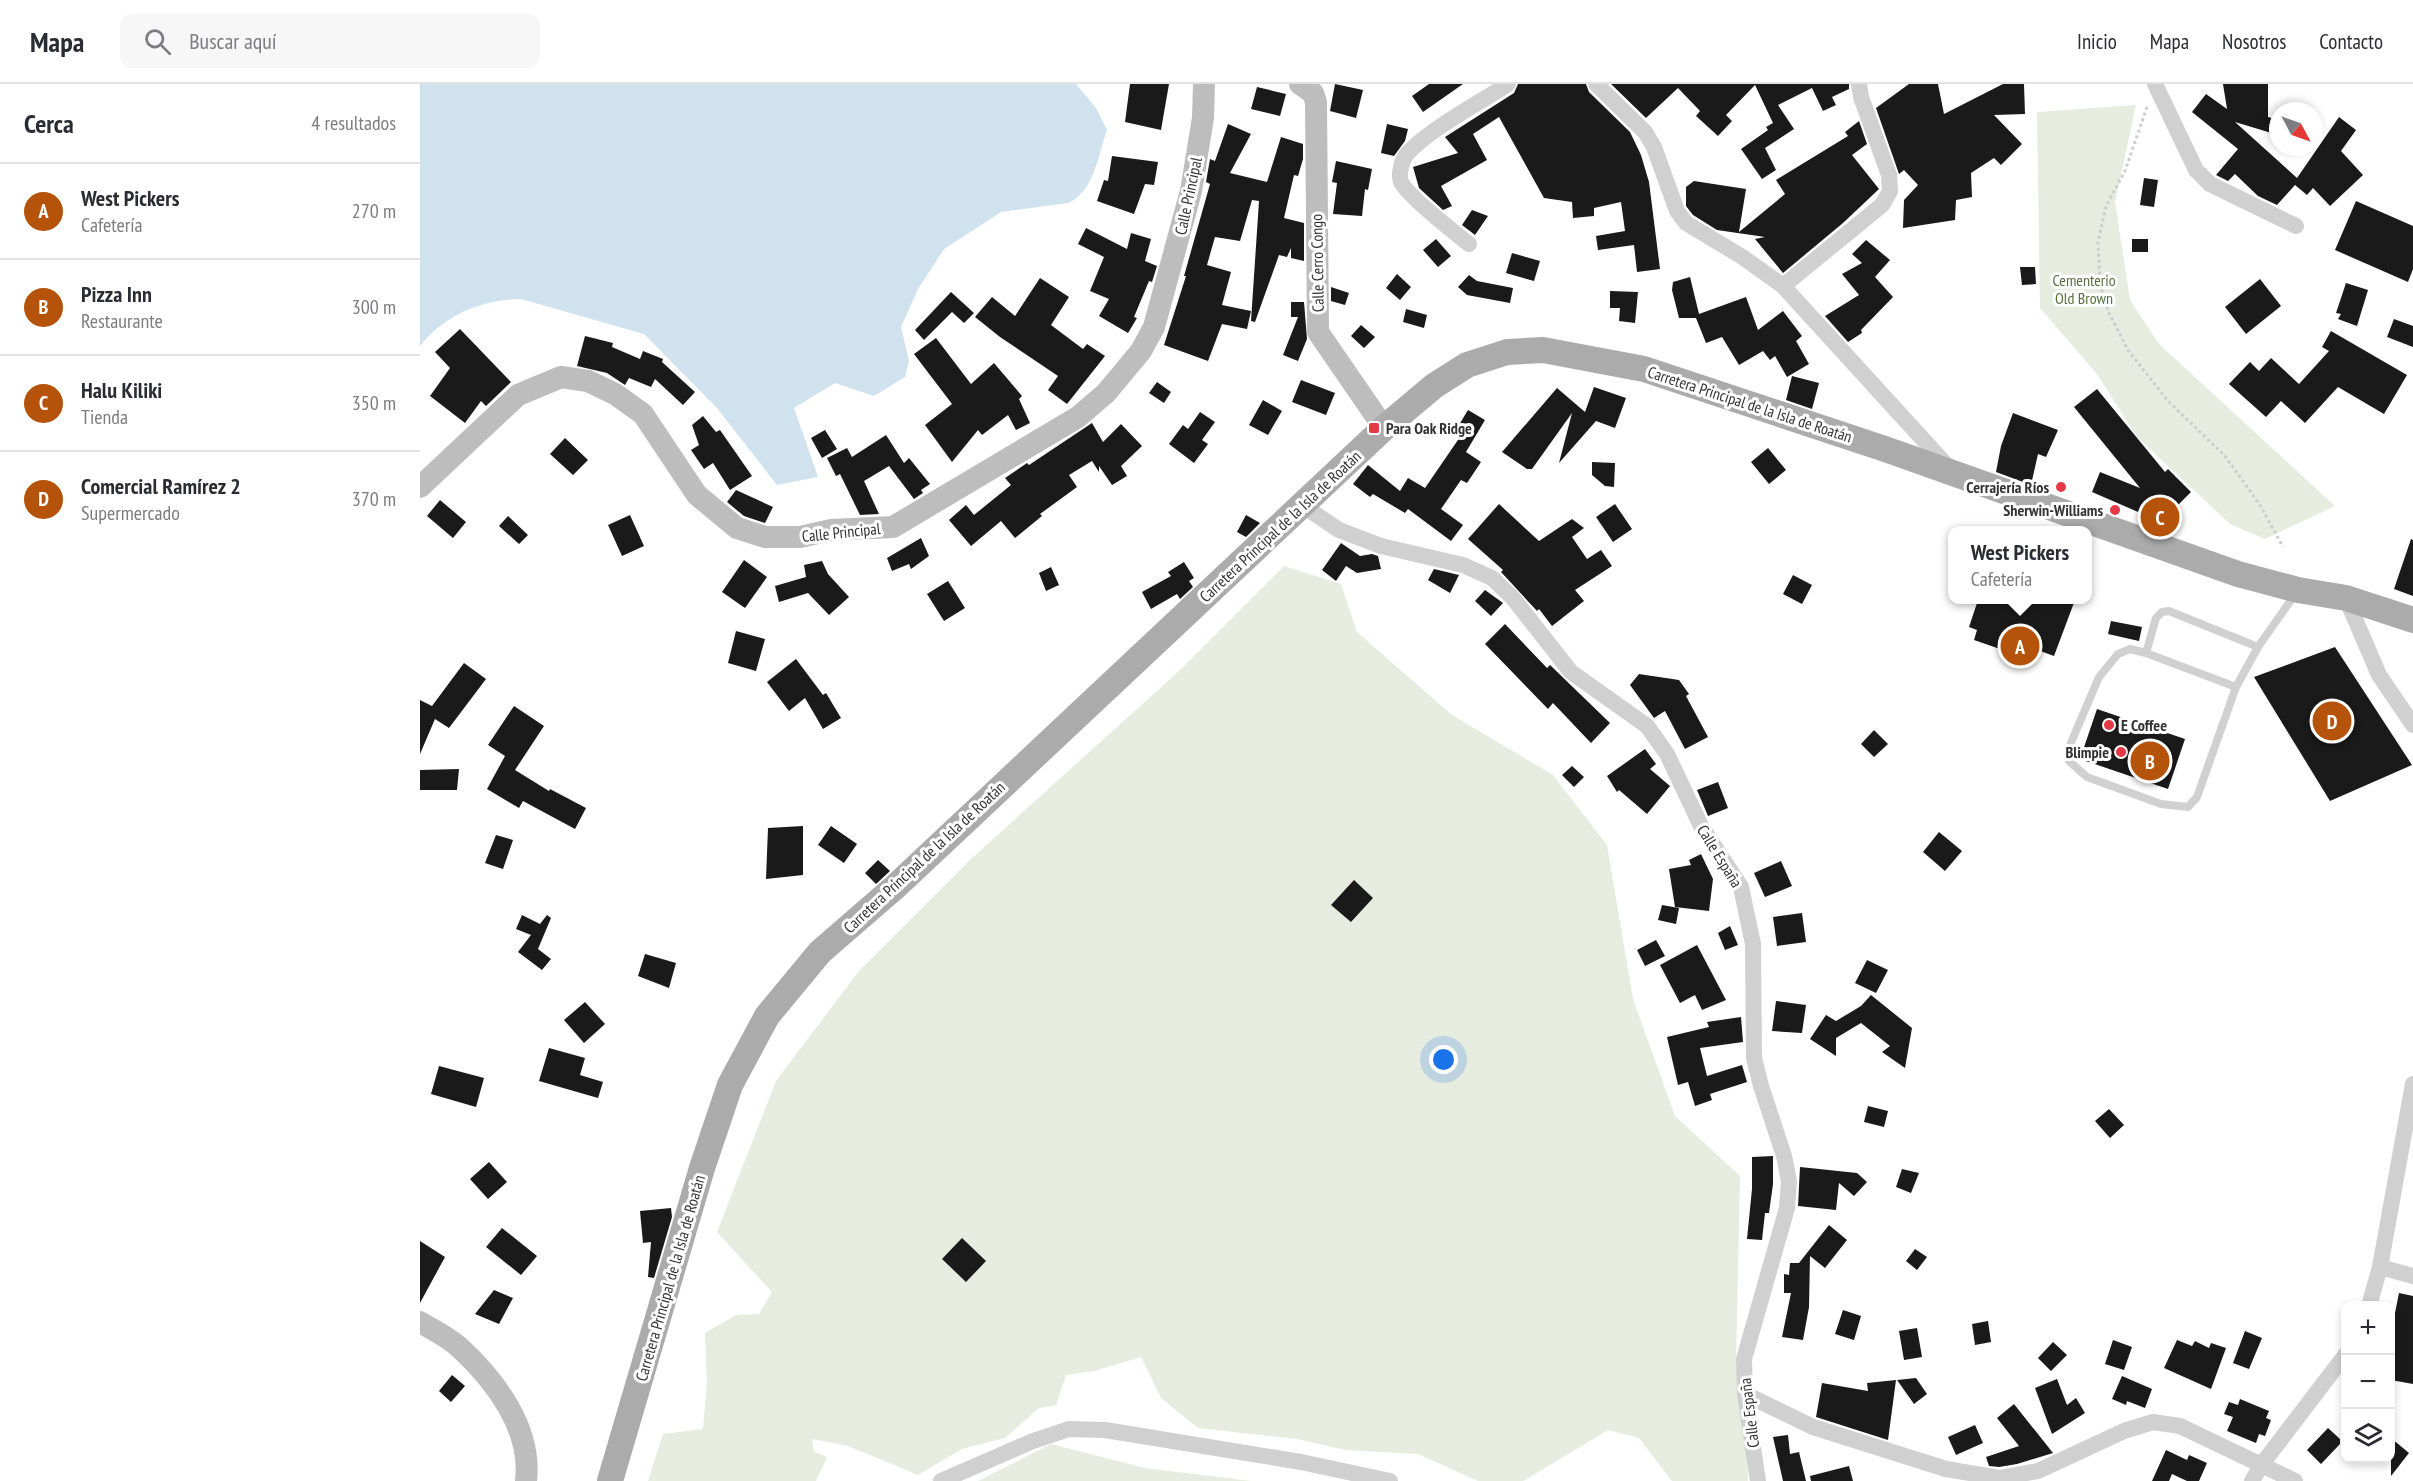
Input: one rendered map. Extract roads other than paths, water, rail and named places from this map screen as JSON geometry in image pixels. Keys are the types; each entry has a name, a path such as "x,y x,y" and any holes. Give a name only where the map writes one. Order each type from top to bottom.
{"main road":[{"name":"Carretera Principal de la Isla de Roatán","path":"610,1481 702,1168 730,1085 767,1016 820,952 895,887 1384,428 1434,386 1467,365 1507,352 1543,350 1644,369 1886,449 2238,574 2298,590 2346,598 2413,620"}],"street":[{"name":"Calle Principal","path":"420,487 518,395 561,377 588,381 615,394 643,414 697,495 737,528 765,537 788,537 831,530 893,527 1078,417 1106,393 1141,351 1154,327 1191,191 1203,118 1204,84"},
{"name":"Calle Cerro Congo","path":"1300,84 1313,93 1316,102 1318,332 1384,428"},
{"path":"1469,244 1442,223 1401,182 1400,171 1406,156 1429,136 1508,84"},
{"path":"1596,84 1645,132 1657,156 1677,211 1686,223 1741,256 1783,286 1956,475"},
{"path":"1783,286 1882,205 1890,191 1889,175 1859,84"},
{"path":"2155,84 2196,170 2210,184 2296,226"},
{"name":"Calle España","path":"1302,505 1339,530 1381,546 1463,565 1492,578 1512,597 1571,672 1647,726 1667,754 1701,826 1741,886 1753,944 1754,1058 1784,1156 1789,1181 1787,1208 1744,1359 1745,1394 1758,1481"},
{"path":"2346,598 2379,675 2413,725"},
{"path":"2370,1301 2380,1267 2413,1087"},
{"path":"2380,1267 2413,1276"},
{"path":"420,1322 458,1346 493,1383 519,1425 527,1469 526,1481"},
{"path":"2252,1481 2262,1464 2345,1355"},
{"path":"1745,1394 1813,1427 1946,1468 1999,1478 2038,1471 2124,1431 2153,1422 2180,1426 2295,1481"},
{"path":"941,1481 1033,1441 1069,1429 1105,1430 1301,1462 1390,1481"}],"lane":[{"path":"2236,687 2146,653 2130,649 2118,654 2099,676 2068,754 2069,761 2087,777 2161,804 2188,807 2197,797 2236,687 2258,647 2298,590"},
{"path":"2146,653 2156,618 2162,612 2176,613 2258,647"}],"water":[{"path":"420,84 1076,84 1096,108 1107,130 1094,172 1077,198 1068,203 1001,212 944,249 918,289 901,327 909,361 905,377 874,396 835,383 794,408 818,477 777,485 717,408 644,334 521,299 493,302 465,311 441,326 420,346"}],"place":[{"name":"Para Oak Ridge","path":"1374,428"},
{"name":"Cerrajería Ríos","path":"2061,487"},
{"name":"Sherwin-Williams","path":"2115,510"},
{"name":"Halu Kiliki","path":"2160,517"},
{"name":"West Pickers","path":"2020,646"},
{"name":"Comercial Ramírez 2","path":"2332,721"},
{"name":"E Coffee","path":"2109,725"},
{"name":"Blimpie","path":"2121,752"},
{"name":"Pizza Inn","path":"2150,761"}],"park label":[{"name":"Cementerio Old Brown","path":"2084,289"}]}
